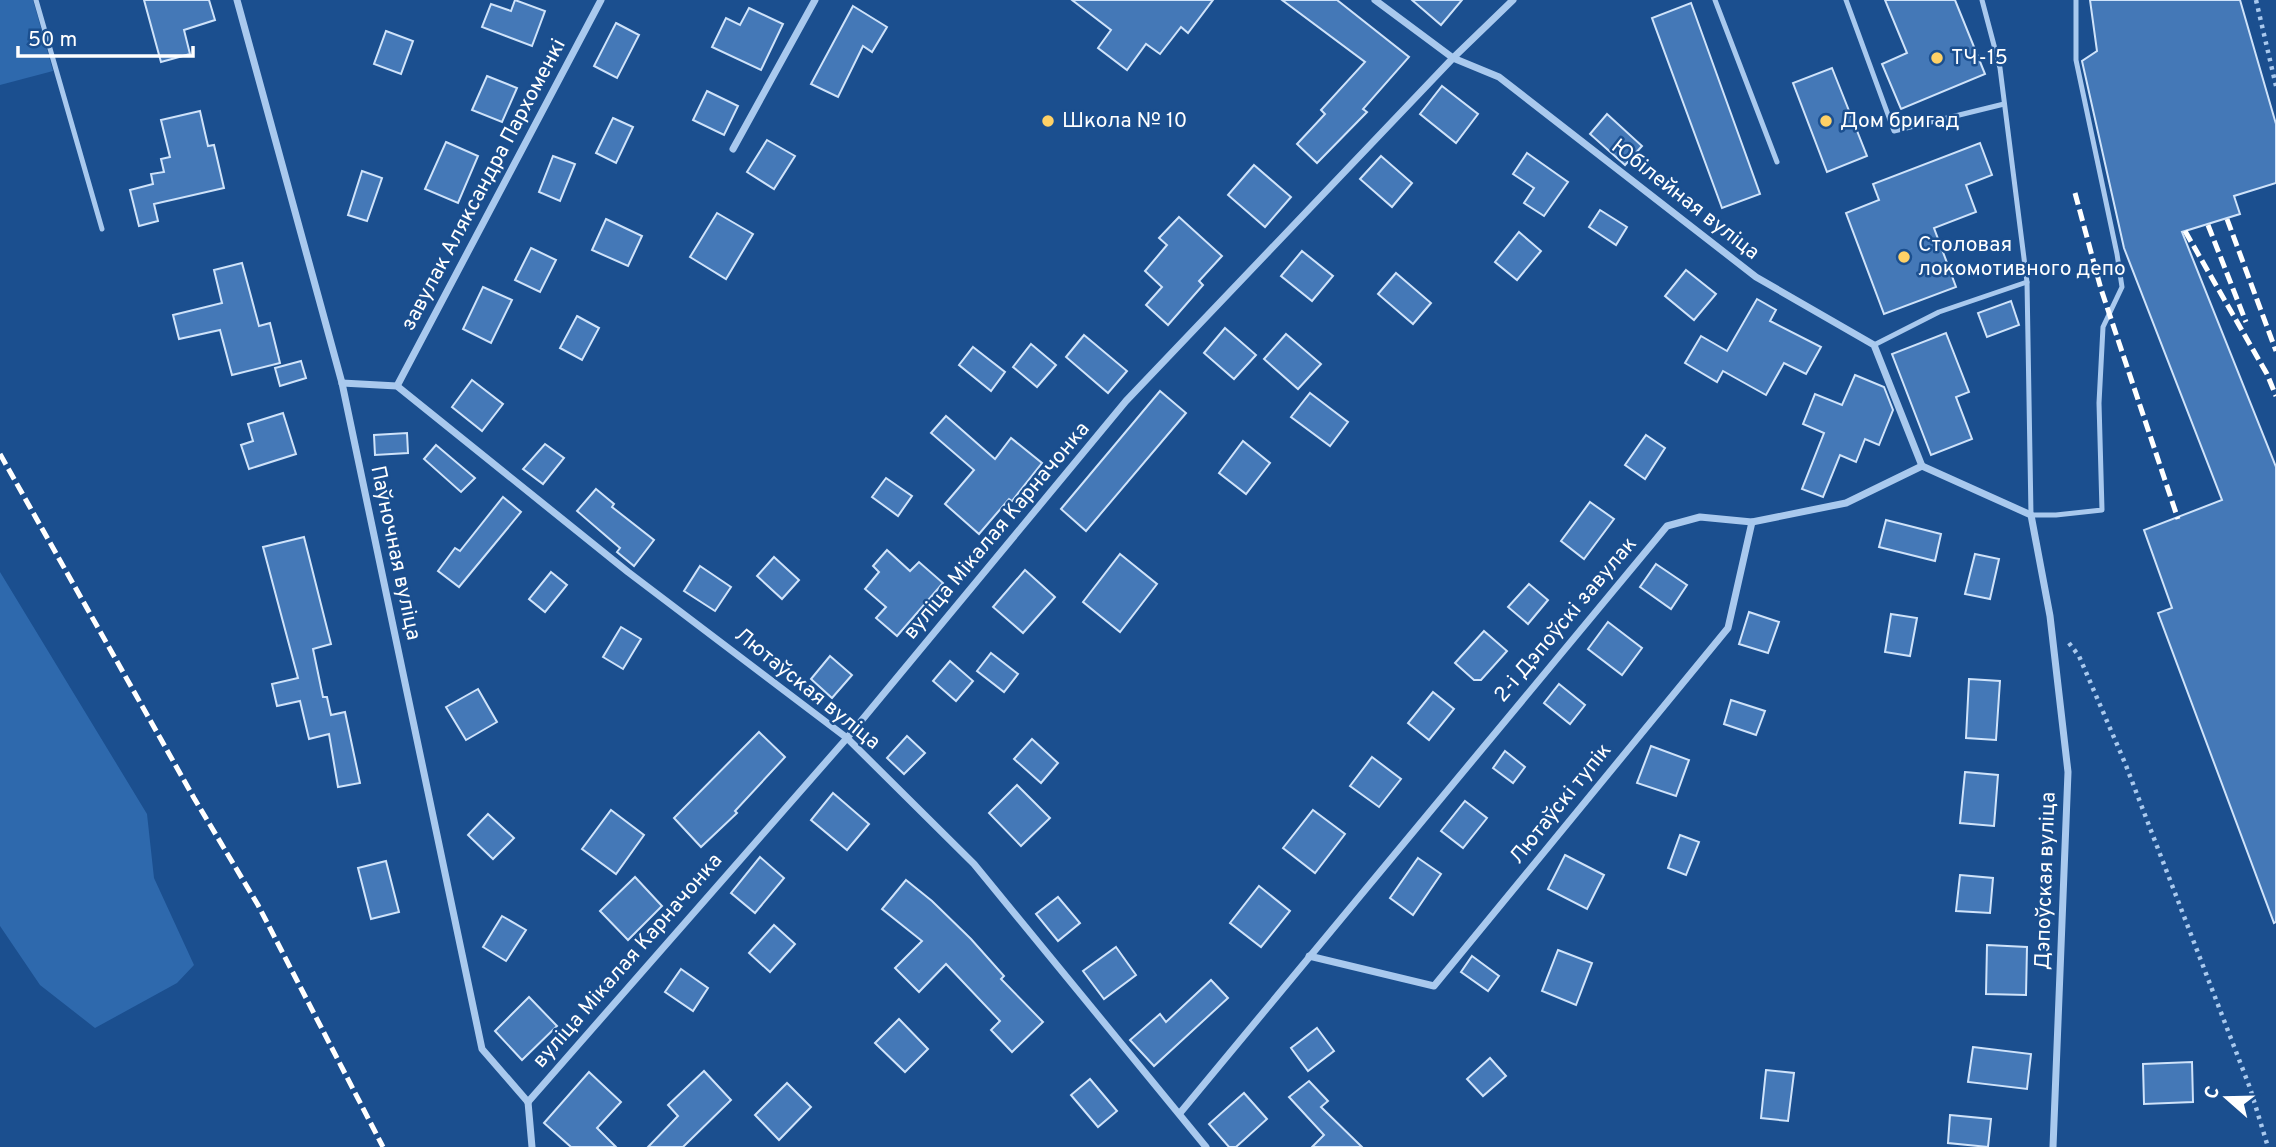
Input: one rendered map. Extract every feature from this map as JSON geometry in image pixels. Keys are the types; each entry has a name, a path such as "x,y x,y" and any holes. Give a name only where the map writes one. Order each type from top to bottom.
{"street":[{"name":"Паўночная вуліца","path":"237,0 342,383 482,1049 528,1102"},
{"name":"завулак Аляксандра Пархоменкі","path":"397,386 601,0"},
{"path":"733,149 815,0"},
{"name":"Юбілейная вуліца","path":"1375,0 1453,58 1499,77 1756,277 1874,345"},
{"name":"вуліца Мікалая Карначонка","path":"528,1102 847,738 1126,401 1453,58 1513,0"},
{"path":"1874,345 1922,466 2031,515 2050,616"},
{"path":"342,383 397,386"},
{"name":"Лютаўская вуліца","path":"397,386 628,572 847,738 974,864 1206,1147"},
{"name":"2-і Дэпоўскі завулак","path":"1180,1114 1667,526 1700,516 1752,522 1846,503 1922,466"},
{"name":"Лютаўскі тупік","path":"1309,956 1434,986 1728,628 1752,522"},
{"name":"Дэпоўская вуліца","path":"2050,616 2067,772 2053,1147"},
{"path":"528,1102 533,1147"}],"lane":[{"path":"36,0 102,229"},
{"path":"1715,0 1777,162"},
{"path":"1846,0 1894,131 2004,104"},
{"path":"1982,0 2000,68 2026,282 2031,515 2102,510 2099,403 2103,327 2122,287 2076,60 2076,0"},
{"path":"1874,345 1939,312 2026,282"}],"path":[{"path":"2256,0 2276,86"},
{"path":"2050,616 2079,656 2124,763 2250,1088 2268,1147"}],"shaded area":[{"path":"0,0 33,0 53,71 0,85"},
{"path":"0,572 147,814 154,878 194,965 177,983 95,1028 40,985 0,926"}],"building":[{"path":"144,0 209,0 215,20 184,30 190,54 161,62"},
{"path":"515,0 545,11 532,46 482,27 491,4 511,11"},
{"path":"1072,0 1213,0 1188,33 1181,27 1160,54 1146,44 1127,70 1098,48 1111,30"},
{"path":"1282,0 1337,0 1409,57 1363,109 1367,112 1317,163 1297,144 1325,114 1321,110 1365,62"},
{"path":"1412,0 1462,0 1441,25"},
{"name":"ТЧ-15","path":"1885,0 1955,0 1985,74 1901,109 1882,64 1907,53"},
{"path":"2090,0 2240,0 2276,124 2276,183 2234,196 2240,214 2182,232 2276,467 2274,923 2158,613 2172,608 2144,530 2222,500 2124,248 2082,61 2097,51"},
{"path":"1691,3 1760,194 1722,208 1652,18"},
{"path":"853,6 887,27 872,52 863,46 838,97 811,84"},
{"path":"749,8 783,24 761,70 712,47 726,18 740,25"},
{"path":"616,23 639,35 617,78 594,66"},
{"path":"386,31 413,41 401,74 374,64"},
{"name":"Дом бригад","path":"1832,68 1867,156 1827,172 1793,83"},
{"path":"487,76 517,88 502,122 472,110"},
{"path":"1442,86 1478,114 1456,143 1420,114"},
{"path":"707,91 738,106 724,135 693,120"},
{"path":"200,111 208,146 214,145 224,188 154,204 158,221 139,226 130,190 153,184 151,174 164,172 161,159 170,157 161,120"},
{"path":"1607,114 1642,146 1625,165 1590,134"},
{"path":"613,118 633,127 616,163 596,153"},
{"path":"767,140 795,156 774,189 747,172"},
{"path":"446,142 478,156 458,203 425,189"},
{"name":"Столовая локомотивного депо","path":"1980,143 1992,175 1966,185 1976,212 1934,228 1956,287 1884,314 1846,213 1879,200 1873,184"},
{"path":"1527,153 1568,182 1544,216 1524,203 1534,188 1513,174"},
{"path":"553,156 575,164 560,201 539,192"},
{"path":"1381,156 1412,183 1392,207 1360,179"},
{"path":"1254,165 1291,197 1265,227 1228,195"},
{"path":"362,171 382,178 367,221 348,215"},
{"path":"1600,210 1627,227 1616,245 1589,227"},
{"path":"717,213 753,234 726,279 690,257"},
{"path":"1179,217 1222,256 1199,281 1203,285 1168,325 1146,305 1162,287 1145,271 1167,245 1159,238"},
{"path":"606,219 642,236 628,266 592,250"},
{"path":"1519,232 1541,251 1517,280 1495,262"},
{"path":"531,248 556,260 540,292 515,280"},
{"path":"1302,251 1333,276 1312,301 1281,276"},
{"path":"242,263 259,326 270,323 280,363 232,375 220,330 179,339 173,315 222,303 214,270"},
{"path":"1686,270 1716,294 1694,320 1665,296"},
{"path":"1396,273 1431,303 1413,324 1378,294"},
{"path":"483,287 512,300 491,343 463,329"},
{"path":"1757,299 1776,310 1770,321 1821,347 1806,374 1784,363 1766,395 1723,371 1717,382 1685,363 1701,336 1727,351"},
{"path":"2011,301 2019,325 1987,337 1978,313"},
{"path":"577,316 599,328 582,360 560,348"},
{"path":"1225,328 1256,355 1234,379 1204,353"},
{"path":"1946,333 1969,392 1956,397 1972,439 1931,455 1892,354"},
{"path":"1286,334 1321,364 1298,389 1264,359"},
{"path":"1084,335 1127,371 1108,393 1066,357"},
{"path":"1031,344 1056,365 1037,387 1013,367"},
{"path":"973,347 1005,372 991,391 959,365"},
{"path":"301,361 306,378 280,386 275,368"},
{"path":"1855,375 1884,387 1893,410 1879,445 1865,439 1856,462 1840,455 1823,497 1802,489 1824,433 1803,424 1815,394 1842,405"},
{"path":"472,380 503,404 482,431 452,407"},
{"path":"1160,391 1186,413 1086,531 1061,509"},
{"path":"1310,393 1348,422 1330,446 1291,417"},
{"path":"283,413 296,454 249,469 241,445 253,441 248,424"},
{"path":"946,416 995,459 1011,438 1042,463 1012,501 1009,499 979,534 945,504 974,470 931,433"},
{"path":"407,433 408,453 375,455 374,435"},
{"path":"1646,435 1665,448 1645,479 1625,465"},
{"path":"1243,441 1270,463 1246,494 1219,473"},
{"path":"545,444 564,458 543,484 523,469"},
{"path":"436,445 475,478 461,492 424,459"},
{"path":"886,478 912,496 898,516 872,497"},
{"path":"596,489 614,504 612,507 654,540 634,566 617,552 620,548 577,511"},
{"path":"503,497 521,512 459,587 438,571 455,548 460,551"},
{"path":"1590,502 1614,519 1584,559 1561,541"},
{"path":"1886,520 1941,534 1935,561 1879,547"},
{"path":"304,537 331,644 313,649 323,697 327,697 331,715 345,712 360,783 338,787 329,734 309,739 300,701 277,706 272,684 298,678 263,547"},
{"path":"887,550 910,571 919,562 943,583 897,636 876,618 886,607 865,589 879,572 873,566"},
{"path":"1120,554 1157,584 1120,632 1083,602"},
{"path":"1975,554 1999,559 1990,599 1965,594"},
{"path":"774,557 799,580 782,599 757,576"},
{"path":"1656,564 1687,585 1671,609 1640,587"},
{"path":"700,566 731,587 715,611 684,591"},
{"path":"1025,570 1055,597 1023,633 993,607"},
{"path":"551,572 567,585 545,612 529,599"},
{"path":"1529,584 1548,600 1528,624 1508,607"},
{"path":"1749,612 1779,622 1768,653 1739,644"},
{"path":"1891,614 1917,618 1910,656 1885,652"},
{"path":"1608,622 1642,648 1622,675 1588,649"},
{"path":"621,627 641,639 623,669 603,657"},
{"path":"1484,631 1507,651 1481,680 1474,680 1455,663"},
{"path":"991,653 1018,674 1004,692 977,671"},
{"path":"830,656 852,675 832,698 811,679"},
{"path":"950,661 973,681 956,701 933,681"},
{"path":"1969,679 2000,681 1996,740 1966,738"},
{"path":"1559,684 1585,705 1570,724 1544,703"},
{"path":"478,689 497,722 466,740 446,707"},
{"path":"1433,692 1454,709 1429,740 1408,723"},
{"path":"1731,700 1765,711 1756,735 1724,724"},
{"path":"759,732 785,757 735,811 737,813 701,847 674,818"},
{"path":"907,736 925,753 904,774 887,758"},
{"path":"1032,739 1058,763 1041,783 1014,759"},
{"path":"1651,746 1689,760 1676,796 1637,783"},
{"path":"1505,751 1525,767 1513,783 1493,768"},
{"path":"1372,757 1401,779 1379,807 1350,786"},
{"path":"1965,772 1998,775 1994,826 1960,823"},
{"path":"1017,785 1050,818 1021,846 989,813"},
{"path":"833,793 869,824 847,850 811,820"},
{"path":"1465,801 1487,818 1463,848 1441,831"},
{"path":"611,810 644,835 616,874 582,849"},
{"path":"1313,810 1345,834 1315,873 1283,848"},
{"path":"488,814 514,838 493,859 468,835"},
{"path":"1680,835 1699,842 1686,875 1668,868"},
{"path":"1565,855 1604,875 1587,909 1548,889"},
{"path":"760,857 784,878 755,913 731,893"},
{"path":"1418,858 1441,874 1413,915 1390,898"},
{"path":"386,861 399,912 371,919 358,868"},
{"path":"1960,875 1993,878 1990,913 1956,911"},
{"path":"635,877 662,906 628,940 600,911"},
{"path":"906,880 971,939 1004,976 1001,979 1043,1022 1012,1052 991,1030 1000,1021 946,964 919,992 895,968 922,941 882,909"},
{"path":"1259,886 1290,911 1261,947 1230,923"},
{"path":"1058,897 1080,923 1058,941 1036,914"},
{"path":"502,916 526,930 506,961 483,947"},
{"path":"774,925 795,944 770,972 749,953"},
{"path":"1987,945 2027,947 2026,995 1986,994"},
{"path":"1116,947 1136,975 1104,999 1083,971"},
{"path":"1558,950 1592,963 1576,1005 1542,991"},
{"path":"1472,956 1499,976 1488,991 1461,972"},
{"path":"681,969 708,988 693,1011 665,992"},
{"path":"1211,980 1228,998 1154,1066 1130,1040 1160,1014 1166,1022"},
{"path":"529,997 557,1026 522,1060 495,1031"},
{"path":"899,1019 928,1049 905,1072 875,1043"},
{"path":"1317,1028 1334,1051 1308,1071 1291,1048"},
{"path":"1973,1047 2031,1054 2027,1089 1968,1082"},
{"path":"1490,1058 1506,1076 1483,1096 1467,1079"},
{"path":"2192,1062 2193,1102 2144,1104 2143,1064"},
{"path":"1766,1070 1794,1073 1788,1121 1761,1118"},
{"path":"704,1071 731,1100 683,1147 648,1147 678,1116 668,1105"},
{"path":"589,1072 621,1102 597,1128 616,1147 571,1147 544,1123"},
{"path":"1090,1079 1117,1111 1098,1127 1071,1095"},
{"path":"1309,1081 1328,1101 1321,1107 1362,1147 1312,1147 1324,1135 1289,1097"},
{"path":"787,1083 811,1107 779,1140 755,1115"},
{"path":"1244,1093 1267,1119 1236,1147 1229,1147 1209,1124"},
{"path":"1950,1115 1991,1119 1988,1147 1948,1143"}],"railway":[{"path":"2075,193 2101,289 2178,519"},
{"path":"2227,219 2276,351"},
{"path":"2208,225 2246,322"},
{"path":"2185,231 2267,374 2276,396"},
{"path":"0,454 194,798 258,905 383,1147"}],"place":[{"name":"ТЧ-15","path":"1937,58"},
{"name":"Школа № 10","path":"1048,121"},
{"name":"Дом бригад","path":"1826,121"},
{"name":"Столовая локомотивного депо","path":"1904,257"}]}
